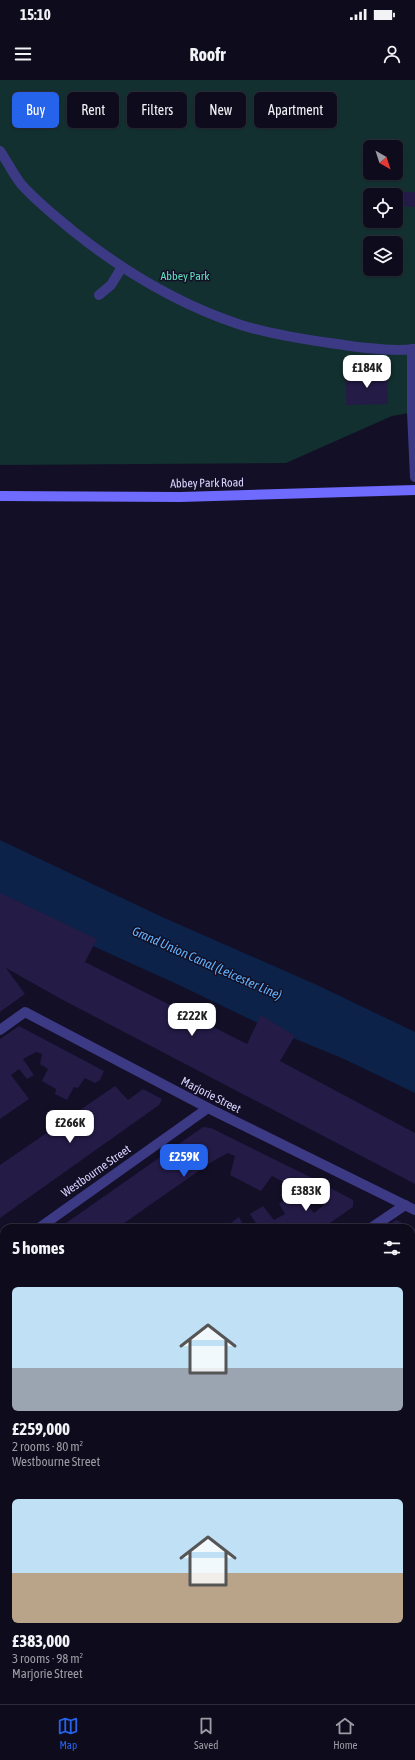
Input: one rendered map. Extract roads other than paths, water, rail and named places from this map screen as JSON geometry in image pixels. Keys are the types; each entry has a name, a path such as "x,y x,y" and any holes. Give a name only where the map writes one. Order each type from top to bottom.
{"main road":[{"name":"Abbey Park Road","path":"0,496 180,497 415,490"}],"street":[{"path":"0,151 21,183 53,215 122,267 171,295 242,325 304,340 349,346 414,349 412,412 415,477"},
{"path":"99,295 111,285 122,267"},
{"name":"Marjorie Street","path":"0,1030 25,1012 208,1108 415,1210"},
{"name":"Westbourne Street","path":"45,1224 208,1108"},
{"path":"377,1224 405,1205"}],"water":[{"name":"Grand Union Canal (Leicester Line)","path":"0,840 160,916 317,985 415,1032 415,1093 344,1059 264,1026 179,985 0,904"}],"park label":[{"name":"Abbey Park","path":"185,276"}]}
